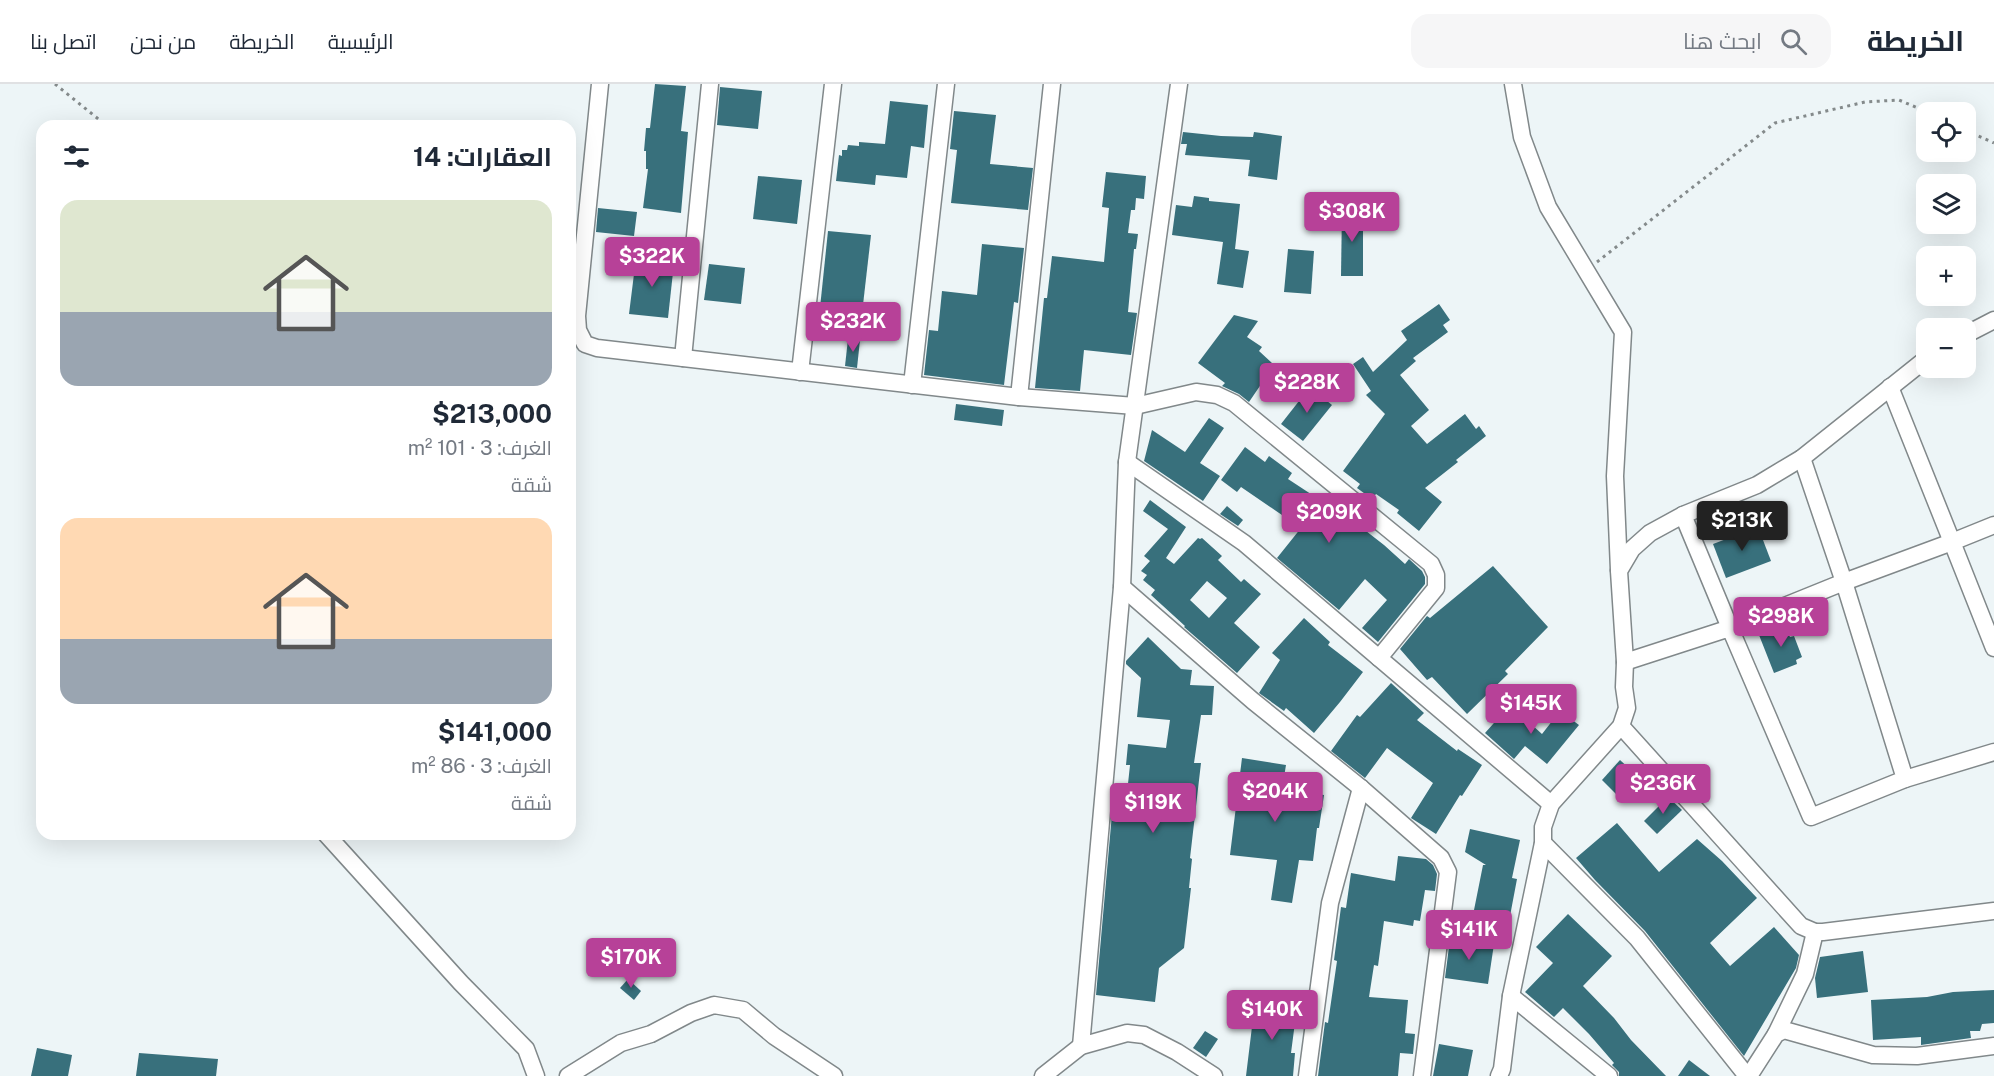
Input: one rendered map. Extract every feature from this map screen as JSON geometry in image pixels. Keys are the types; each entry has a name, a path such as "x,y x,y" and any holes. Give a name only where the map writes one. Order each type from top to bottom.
{"street":[{"path":"600,84 577,316 578,330 585,344 597,348 1019,397 1135,406 1196,392 1216,395 1234,403 1431,564 1436,575 1436,588 1379,658"},
{"path":"683,358 710,84"},
{"path":"800,372 833,84"},
{"path":"912,385 946,84"},
{"path":"1019,397 1052,84"},
{"path":"1081,1046 1122,587 1127,462 1179,84"},
{"path":"1499,1076 1502,1069 1511,996 1543,843 1543,827 1551,804 1621,726 1627,708 1624,687 1625,662 1615,476 1623,332 1548,207 1522,137 1513,84"},
{"path":"1976,329 1994,320"},
{"path":"1620,571 1632,549 1650,533 1683,515 1757,486 1802,458 1916,367"},
{"path":"1890,387 1994,648"},
{"path":"1802,458 1844,582 1905,779"},
{"path":"1127,462 1244,543 1551,804"},
{"path":"1683,515 1810,817 1905,779 1994,752"},
{"path":"1625,662 1730,627 1994,525"},
{"path":"1122,587 1253,701 1361,788 1441,858 1448,872 1422,1076"},
{"path":"1621,726 1801,926 1815,932 1994,911"},
{"path":"1308,1076 1330,903 1361,788"},
{"path":"331,840 461,983 526,1048 536,1076"},
{"path":"1543,843 1636,938 1748,1076 1776,1034 1805,974 1815,932"},
{"path":"1511,996 1609,1076"},
{"path":"568,1076 621,1043 651,1034 691,1013 714,1005 743,1010 774,1036 834,1076"},
{"path":"1776,1034 1784,1030 1873,1055 1917,1056 1994,1046"},
{"path":"1043,1076 1081,1046 1127,1033 1144,1035 1177,1052 1214,1076"}],"path":[{"path":"55,84 99,120"},
{"path":"1586,270 1775,123 1865,102 1899,100 1916,107"},
{"path":"1976,135 1994,143"}],"building":[{"path":"655,84 686,86 681,131 688,132 681,213 643,208 648,169 646,169 646,151 644,151 646,128 650,128"},
{"path":"720,87 762,91 758,129 717,125"},
{"path":"890,101 928,105 924,148 911,146 907,178 876,175 875,185 836,181 839,155 842,156 842,150 847,150 848,145 859,146 859,142 885,144"},
{"path":"954,111 996,115 990,164 1033,168 1028,210 951,203 957,150 950,149"},
{"path":"1183,132 1253,137 1254,132 1282,136 1277,180 1248,176 1250,160 1185,155 1187,144 1181,144"},
{"path":"1106,172 1146,176 1144,199 1136,198 1135,210 1131,210 1128,233 1138,234 1136,249 1134,249 1128,312 1137,313 1131,355 1084,350 1080,391 1035,388 1044,298 1047,298 1052,256 1104,262 1109,208 1102,207"},
{"path":"758,176 802,180 797,224 753,219"},
{"path":"1194,196 1209,198 1209,201 1240,204 1235,249 1249,251 1243,288 1217,284 1223,242 1172,235 1176,205 1192,207"},
{"path":"598,208 637,212 634,236 596,232"},
{"path":"1342,209 1363,209 1363,276 1341,276"},
{"path":"828,231 871,235 860,331 818,327"},
{"path":"982,244 1024,248 1018,303 1014,302 1004,385 924,375 929,330 938,331 942,291 977,295"},
{"path":"1288,249 1314,251 1311,294 1284,292"},
{"path":"636,258 674,263 668,318 629,314"},
{"path":"709,264 745,268 741,304 704,300"},
{"path":"1439,304 1450,320 1443,325 1448,332 1413,358 1416,361 1400,375 1429,410 1411,426 1427,444 1465,414 1476,429 1479,426 1486,436 1425,488 1442,502 1419,531 1397,513 1399,510 1376,494 1372,499 1357,488 1360,484 1343,471 1385,414 1366,395 1371,391 1353,364 1363,357 1373,372 1407,340 1401,331"},
{"path":"1234,315 1258,321 1247,337 1262,347 1259,351 1272,363 1249,402 1222,386 1225,383 1198,363"},
{"path":"848,339 860,340 857,368 845,366"},
{"path":"1310,387 1332,405 1303,441 1281,424"},
{"path":"956,404 1004,410 1002,426 954,420"},
{"path":"1209,418 1224,428 1200,463 1220,476 1203,501 1144,461 1152,430 1185,452"},
{"path":"1245,447 1265,462 1269,456 1292,473 1288,479 1357,524 1405,564 1409,559 1422,571 1425,584 1378,642 1362,628 1387,600 1365,579 1339,610 1277,558 1301,528 1241,487 1237,492 1221,480"},
{"path":"1150,500 1186,527 1166,558 1174,564 1198,538 1202,538 1222,556 1218,560 1241,582 1244,579 1261,594 1234,623 1260,647 1237,673 1151,595 1155,590 1143,580 1147,575 1141,571 1150,561 1144,556 1168,529 1143,511","holes":["1207,581 1227,598 1209,618 1190,600"]},
{"path":"1227,506 1243,520 1238,526 1220,514"},
{"path":"1758,527 1771,561 1726,578 1713,544"},
{"path":"1493,566 1548,627 1505,671 1508,674 1467,714 1432,677 1427,680 1400,649 1427,616 1430,618"},
{"path":"1304,618 1330,642 1328,645 1363,672 1314,733 1286,708 1284,711 1259,693 1280,660 1272,653"},
{"path":"1784,624 1790,637 1794,636 1802,657 1796,660 1797,664 1774,673 1759,635"},
{"path":"1148,637 1181,669 1192,670 1190,685 1214,686 1212,715 1201,715 1194,763 1201,763 1190,858 1192,859 1189,888 1191,888 1184,948 1159,968 1155,1002 1096,995 1114,791 1127,793 1130,765 1126,765 1128,744 1166,748 1170,720 1137,717 1141,678 1126,664 1126,661"},
{"path":"1391,683 1424,713 1417,720 1457,751 1458,749 1482,765 1436,834 1411,818 1433,783 1387,748 1365,778 1331,751 1357,715 1360,717"},
{"path":"1510,705 1542,734 1560,711 1579,725 1547,764 1525,746 1514,759 1485,733"},
{"path":"1242,758 1286,765 1282,789 1324,795 1313,861 1299,860 1292,903 1271,900 1277,860 1230,855"},
{"path":"1620,760 1644,782 1625,803 1602,780"},
{"path":"1668,797 1682,810 1657,834 1644,821"},
{"path":"1617,823 1659,872 1697,839 1722,861 1757,898 1710,943 1730,966 1774,927 1799,955 1796,968 1744,1056 1645,931 1576,858"},
{"path":"1470,829 1520,840 1512,878 1517,879 1510,916 1474,910 1483,865 1486,865 1465,852"},
{"path":"1398,856 1426,859 1433,865 1437,874 1435,891 1425,890 1420,921 1414,920 1413,926 1384,921 1378,966 1374,965 1369,997 1408,1000 1405,1033 1415,1034 1413,1054 1400,1053 1398,1076 1318,1076 1325,1022 1328,1023 1337,961 1334,960 1341,907 1346,908 1351,873 1395,881"},
{"path":"1568,914 1612,956 1583,986 1666,1076 1619,1076 1619,1072 1612,1065 1614,1063 1563,1008 1554,1017 1525,992 1553,963 1536,947"},
{"path":"1450,939 1494,944 1488,984 1445,978"},
{"path":"1863,951 1868,992 1817,998 1815,978 1820,957"},
{"path":"628,979 641,991 634,1000 620,988"},
{"path":"1994,990 1994,1023 1982,1024 1980,1031 1970,1031 1971,1038 1921,1045 1921,1037 1873,1040 1871,1000"},
{"path":"1255,1002 1297,1007 1291,1053 1295,1053 1293,1076 1246,1076"},
{"path":"1205,1031 1218,1039 1206,1057 1193,1048"},
{"path":"1439,1044 1473,1050 1468,1076 1433,1076"},
{"path":"37,1048 72,1055 68,1076 31,1076"},
{"path":"139,1053 218,1059 216,1076 136,1076"},
{"path":"1689,1060 1710,1076 1678,1076"}]}
